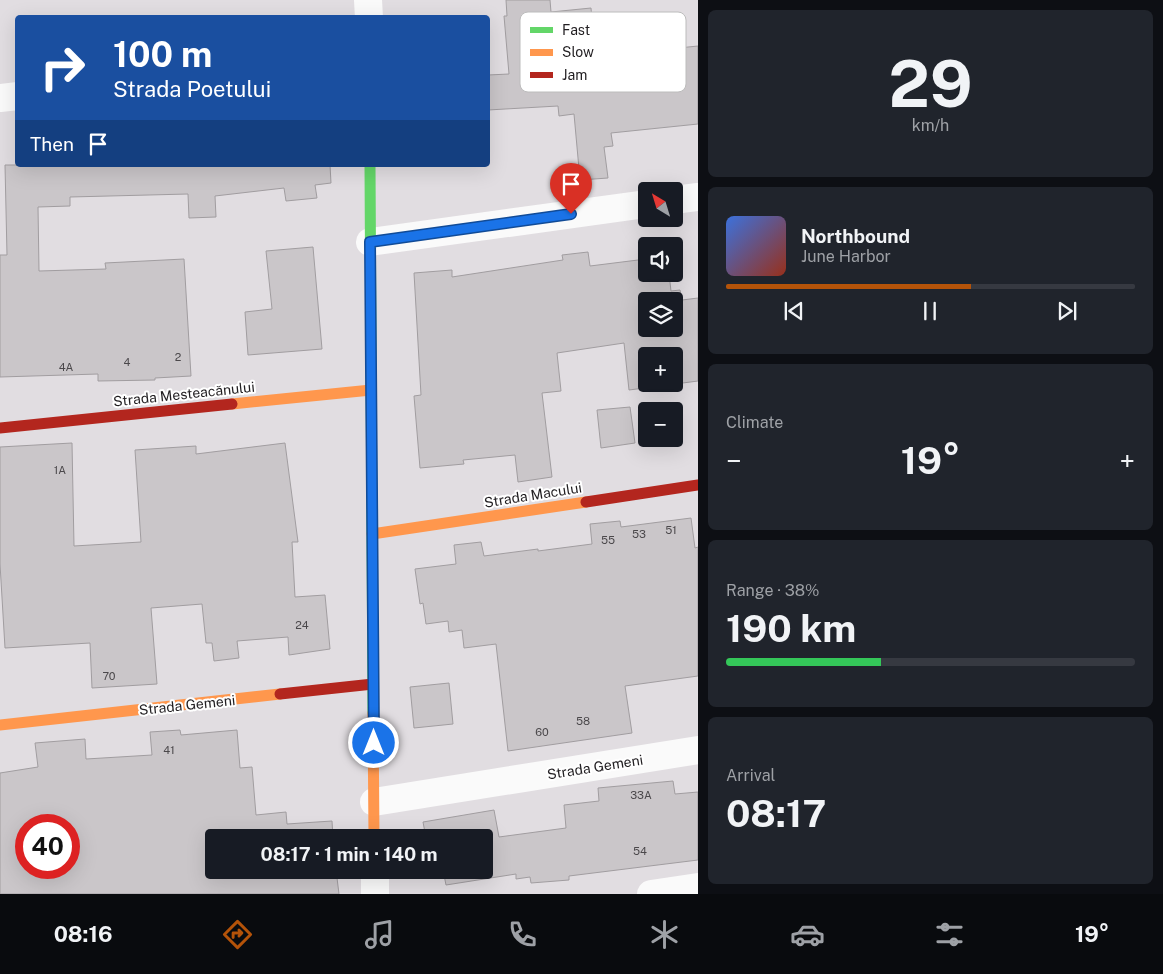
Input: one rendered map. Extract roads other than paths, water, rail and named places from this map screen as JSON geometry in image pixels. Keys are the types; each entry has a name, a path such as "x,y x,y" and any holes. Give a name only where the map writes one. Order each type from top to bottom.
{"street":[{"path":"368,0 369,15"},
{"path":"0,98 15,96"},
{"path":"370,167 374,829"},
{"path":"683,199 698,197"},
{"path":"370,242 638,205"},
{"name":"Strada Mesteacănului","path":"0,428 371,390"},
{"name":"Strada Macului","path":"372,534 698,485"},
{"name":"Strada Gemeni","path":"0,725 373,684"},
{"name":"Strada Gemeni","path":"374,802 698,750"},
{"path":"375,879 375,894"},
{"path":"651,894 698,887"}]}
